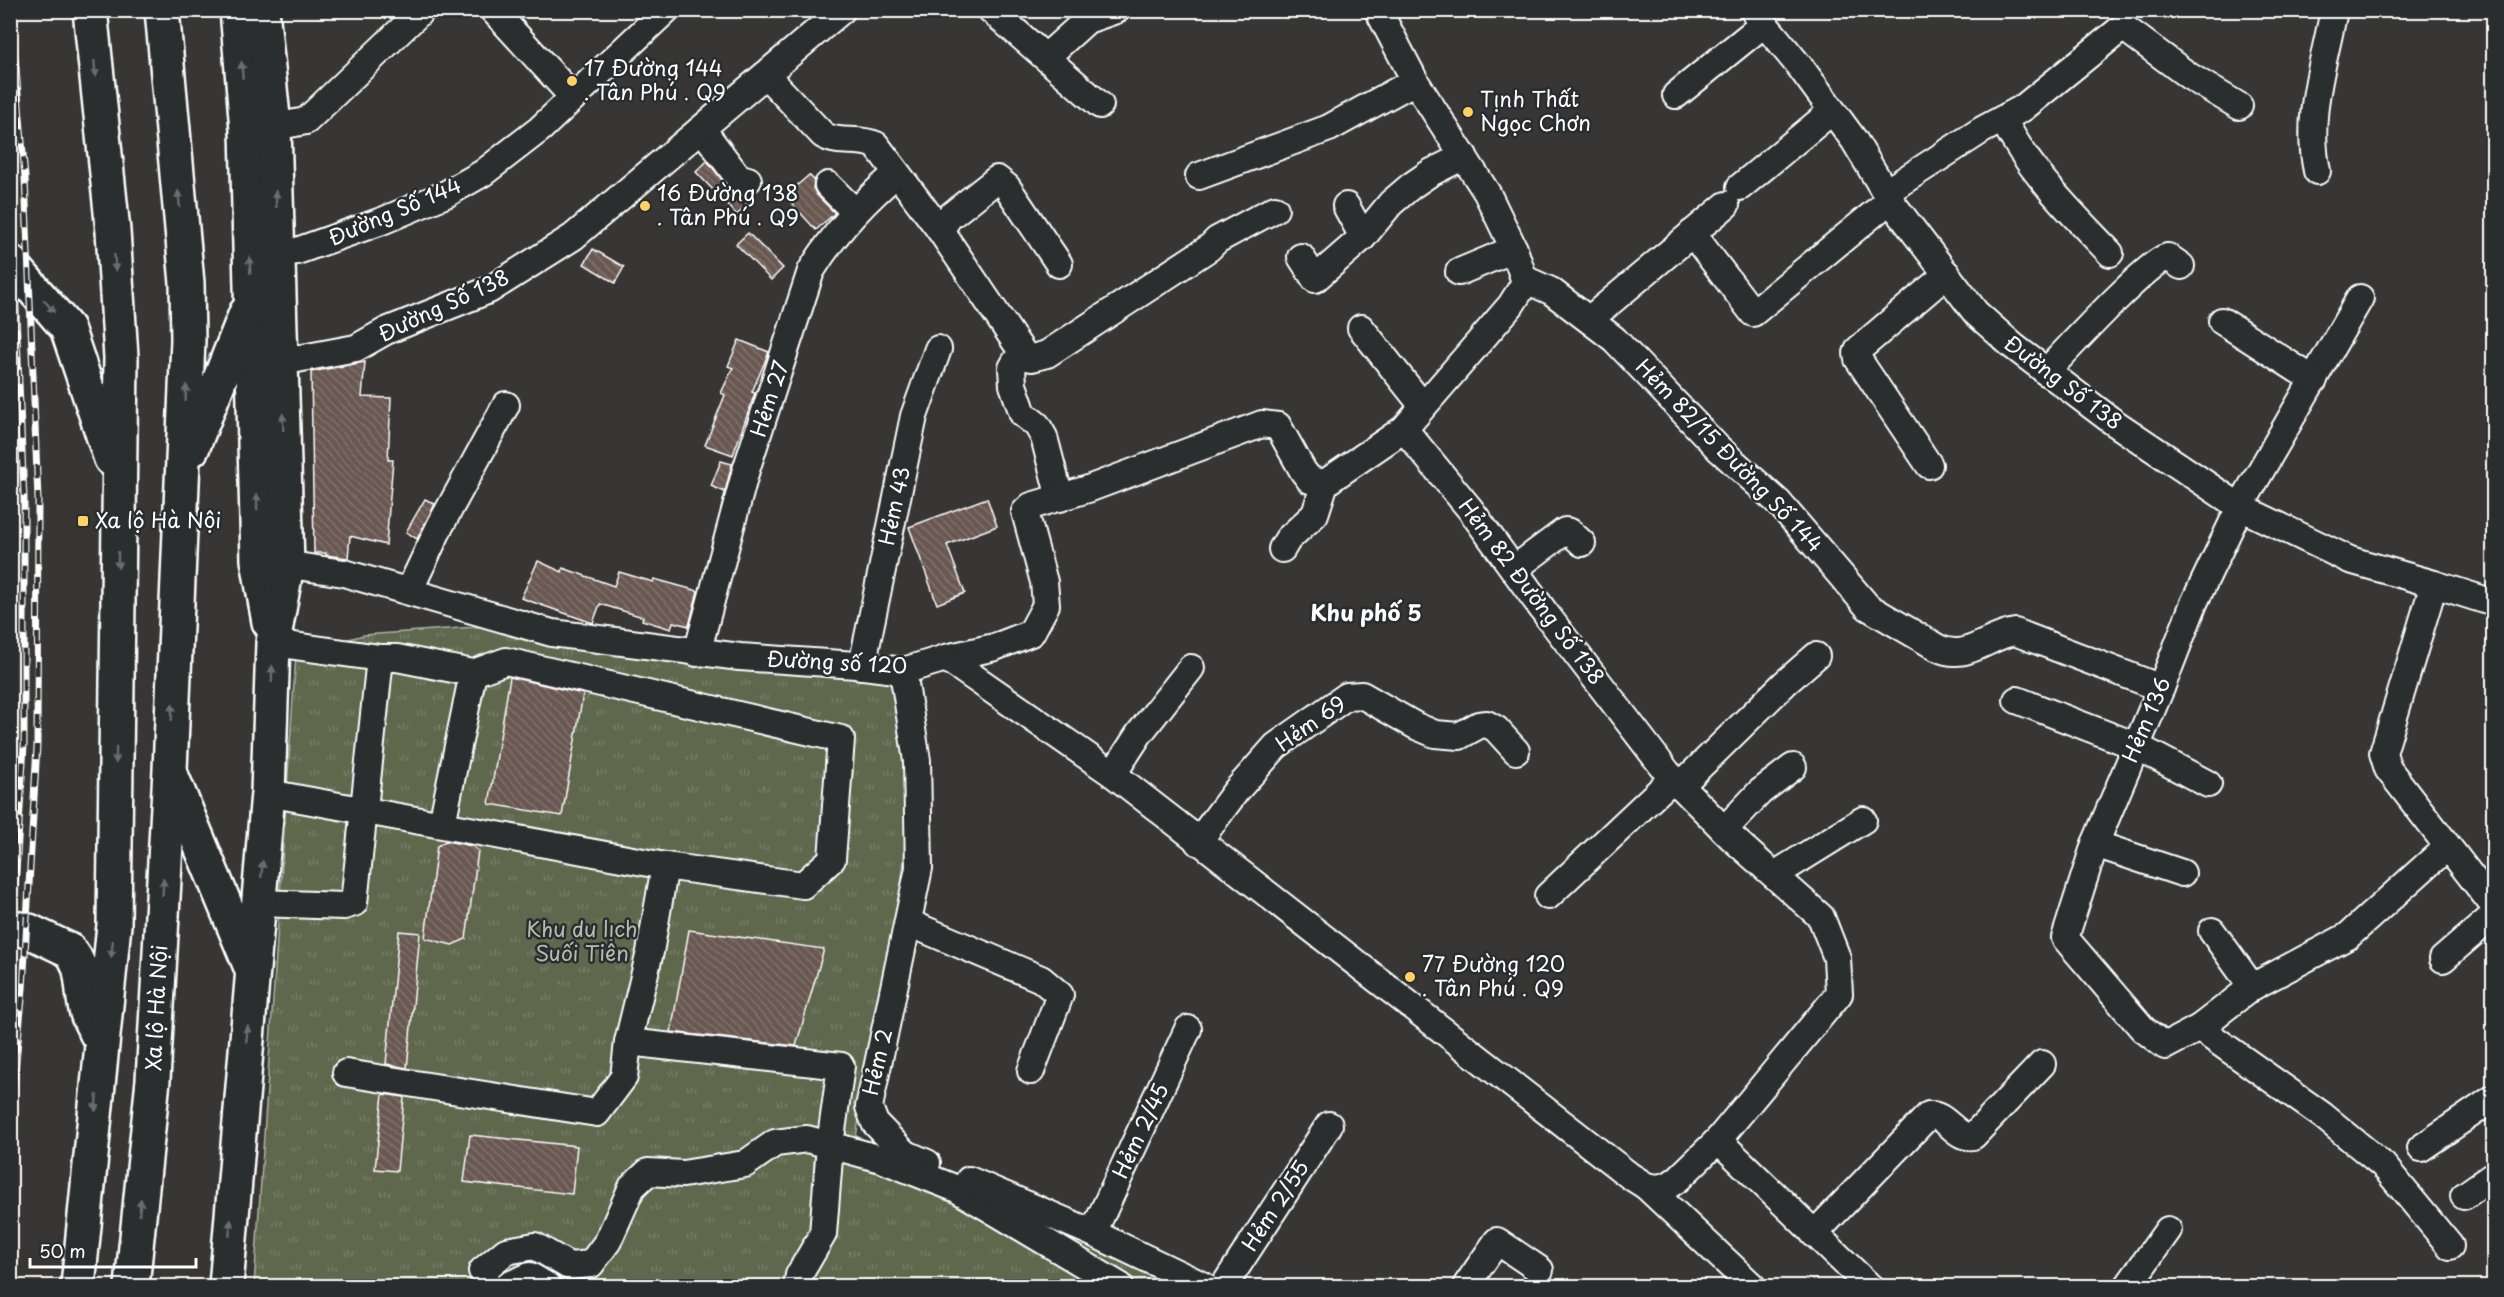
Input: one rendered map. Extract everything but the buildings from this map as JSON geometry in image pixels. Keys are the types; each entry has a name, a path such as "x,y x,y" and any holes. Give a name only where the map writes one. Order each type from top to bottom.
{"highway":[{"path":"78,1287 114,925 120,346 113,231 90,10"},
{"name":"Xa lộ Hà Nội","path":"132,1287 153,1080 170,770 188,340 187,283 162,10"},
{"path":"226,1287 268,793 273,562 267,365 278,253 260,129 237,10"},
{"path":"262,10 260,129 251,300 267,365"},
{"path":"10,262 68,328 118,480"},
{"path":"182,473 251,300"},
{"path":"170,770 252,969"},
{"path":"10,927 29,931 69,950 74,955 80,969 87,1012 102,1044"}],"street":[{"path":"260,129 306,121 422,10"},
{"path":"493,10 573,97"},
{"name":"Đường Số 144","path":"278,253 297,251 361,229 446,194 483,173 540,129 666,10"},
{"name":"Đường Số 138","path":"267,365 356,348 386,332 489,290 573,237 842,10"},
{"path":"991,10 1100,105"},
{"path":"1046,57 1088,20 1116,10"},
{"path":"1282,549 1288,539 1315,514 1325,483 1404,429 1511,305 1523,286 1524,279 1514,249 1487,193 1415,81 1378,10"},
{"path":"2317,171 2312,148 2315,101 2334,10"},
{"path":"1676,95 1759,17"},
{"name":"Đường Số 138","path":"1759,17 1854,140 1888,196 1976,313 2013,346 2112,422 2240,507 2350,561 2493,603"},
{"path":"1692,233 1753,313 1915,171 2023,108 2118,19 2189,76 2239,106"},
{"path":"766,75 823,135 832,141 865,140 876,144 896,174 940,230 1025,356 1032,358 1047,354 1209,248 1217,240 1275,209"},
{"path":"1199,176 1329,128 1415,81"},
{"path":"1590,319 1832,111"},
{"path":"2003,119 2015,143 2043,182 2110,253"},
{"path":"702,129 738,177 748,180"},
{"path":"1301,257 1321,287 1391,203 1430,173 1464,156"},
{"name":"Hẻm 27","path":"697,653 746,470 811,271 826,246 855,212 896,174"},
{"path":"940,230 949,217 997,180 1007,187 1059,264"},
{"path":"828,185 855,212"},
{"path":"1346,206 1363,237"},
{"path":"1459,272 1514,249"},
{"path":"2046,372 2113,303 2157,262 2168,257 2181,266"},
{"path":"1929,465 1858,359 1857,353 1947,274"},
{"name":"Hẻm 82/15 Đường Số 144","path":"1524,279 1551,291 1590,319 1645,369 1718,448 1779,502 1868,607 1950,653 1965,652 2015,632 2161,688"},
{"name":"Hẻm 136","path":"2199,1028 2165,1046 2143,1029 2065,938 2095,844 2194,603 2240,507 2360,298"},
{"path":"2222,321 2314,380"},
{"path":"1361,328 1423,406"},
{"name":"Hẻm 43","path":"862,666 914,416 938,349"},
{"path":"1025,356 1016,361 1012,368 1013,385 1023,414 1037,425 1044,437 1060,498"},
{"path":"408,591 440,525 506,405"},
{"name":"Đường số 120","path":"273,562 344,573 552,633 697,653 903,671 995,647 1032,633 1046,605 1044,582 1025,512 1031,507 1262,424 1278,426 1310,480 1325,483"},
{"name":"Hẻm 82 Đường Số 138","path":"1404,429 1470,510 1634,730 1677,782 1724,830 1776,874 1821,917 1837,958 1839,994 1718,1140 1669,1185 1658,1188 1646,1186"},
{"path":"1514,569 1565,531 1570,532 1582,543"},
{"path":"2434,584 2383,753 2388,769 2493,906"},
{"path":"268,793 665,866 803,885 832,859 841,739 506,661 473,673 397,658 380,658 273,643"},
{"path":"1548,896 1703,760 1816,656"},
{"path":"258,903 344,906 354,903 380,658"},
{"path":"946,658 1113,774 1198,842 1646,1186 1752,1287"},
{"path":"1113,774 1139,734 1191,668"},
{"name":"Hẻm 2","path":"903,671 917,761 919,868 869,1107 875,1123 904,1153 1093,1233 1204,1287"},
{"path":"442,824 473,673"},
{"name":"Hẻm 69","path":"1198,842 1236,791 1276,746 1347,696 1362,695 1416,726 1435,734 1459,736 1479,725 1487,724 1496,729 1515,751"},
{"path":"2017,700 2136,746 2208,784"},
{"path":"1724,830 1760,792 1793,767"},
{"path":"1776,874 1863,820"},
{"path":"2095,844 2182,873"},
{"path":"2447,847 2348,936 2252,987 2199,1028 2322,1115 2383,1165 2450,1246"},
{"path":"346,1073 597,1113 624,1077 628,1042 650,952 665,866"},
{"path":"2443,959 2493,915"},
{"path":"909,923 1041,979 1060,995 1031,1071"},
{"path":"2212,932 2252,987"},
{"name":"Hẻm 2/45","path":"1093,1233 1188,1029"},
{"path":"628,1042 841,1066 830,1145 823,1234 799,1275 797,1287"},
{"path":"1814,1234 1929,1115 1940,1117 1968,1137 1973,1136 2042,1064"},
{"path":"2421,1148 2493,1098"},
{"name":"Hẻm 2/55","path":"1224,1287 1329,1125"},
{"path":"489,1287 482,1271 506,1251 535,1246 569,1266 591,1264 608,1241 632,1187 648,1172 683,1174 745,1164 775,1143 807,1139 881,1160 957,1189 1120,1287"},
{"path":"1718,1140 1869,1287"},
{"path":"2464,1196 2493,1175"},
{"path":"2128,1287 2168,1230"},
{"path":"1466,1287 1497,1241 1540,1270"},
{"path":"507,1287 530,1276 547,1287"}],"green space":[{"name":"Khu du lịch Suối Tiên","path":"517,624 896,675 916,756 898,912 856,1136 1178,1286 254,1286 296,653 364,635"}],"railway":[{"path":"10,1122 23,989 37,746 38,499 25,177 11,10"},
{"path":"10,174 24,498 24,746 10,965"}],"place":[{"name":"17 Đường 144 . Tân Phú . Q9","path":"572,81"},
{"name":"Tịnh Thất Ngọc Chơn","path":"1468,112"},
{"name":"16 Đường 138 . Tân Phú . Q9","path":"645,206"},
{"name":"Xa lộ Hà Nội","path":"83,521"},
{"name":"77 Đường 120 . Tân Phú . Q9","path":"1410,977"}],"district":[{"name":"Khu phố 5","path":"1366,613"}]}
